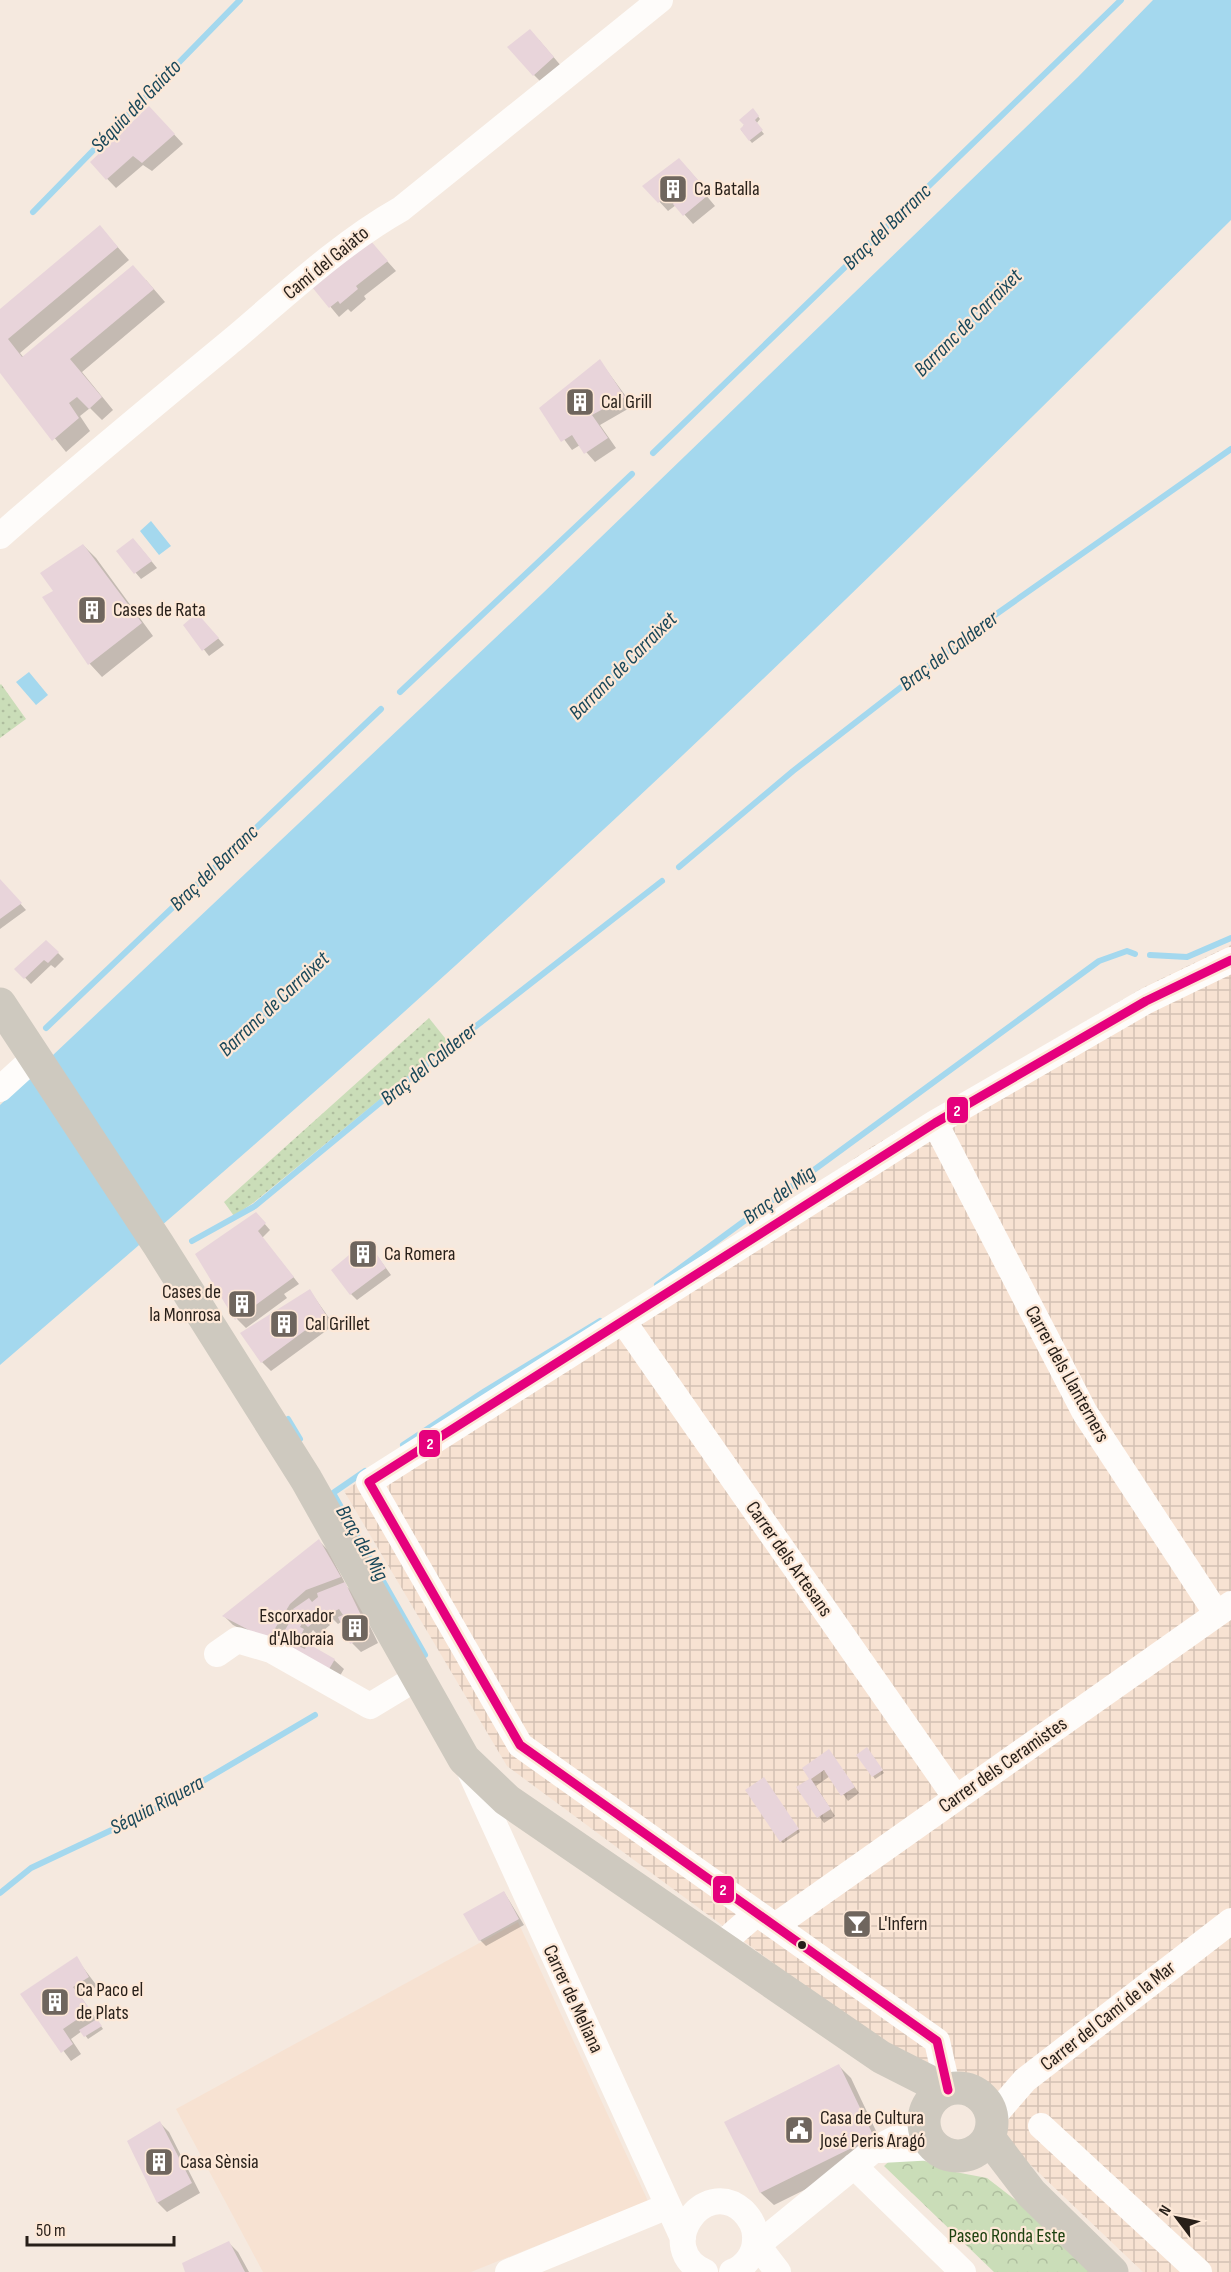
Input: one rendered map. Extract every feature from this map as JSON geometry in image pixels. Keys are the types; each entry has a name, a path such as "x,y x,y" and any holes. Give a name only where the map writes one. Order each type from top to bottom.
{"main road":[{"path":"0,1004 33,1063 153,1237 306,1479 464,1759 507,1800 881,2057 953,2121 1017,2189 1031,2193 1112,2272"}],"street":[{"name":"Camí del Gaiato","path":"0,537 56,487 299,284 373,225 401,209 660,0"},
{"path":"753,2250 875,2149 953,2121 937,2041 520,1745 369,1482 935,1123 1146,1001 1231,960"},
{"path":"0,1089 33,1063"},
{"name":"Carrer dels Llanterners","path":"935,1123 1085,1413 1224,1609"},
{"name":"Carrer dels Artesans","path":"622,1321 956,1798"},
{"name":"Carrer dels Ceramistes","path":"719,1946 766,1919 956,1798 1224,1609"},
{"path":"217,1654 237,1640 271,1650 370,1706 418,1677"},
{"name":"Carrer de Meliana","path":"464,1759 683,2238 688,2257 705,2272"},
{"name":"Carrer del Camí de la Mar","path":"953,2121 1025,2080 1231,1921"},
{"path":"1041,2126 1199,2272"},
{"path":"854,2166 963,2272"},
{"path":"683,2238 684,2228 696,2211 716,2202 728,2203 739,2208 751,2222 756,2239 747,2262 732,2272"},
{"path":"508,2272 668,2206"},
{"path":"751,2222 782,2225"},
{"path":"753,2250 765,2255 778,2272"}],"shaded area":[{"path":"1231,945 1231,2272 1143,2272 977,2114 507,1766 344,1491 620,1315 873,1146 1144,987"},
{"path":"518,1922 648,2201 471,2272 263,2272 176,2109"}],"green space":[{"path":"0,685 26,719 0,738"},
{"path":"429,1018 449,1043 234,1216 224,1202"},
{"name":"Paseo Ronda Este","path":"897,2154 915,2157 950,2171 987,2178 1040,2219 1096,2272 994,2272 884,2166"}],"water":[{"name":"Barranc de Carraixet","path":"1153,0 1231,0 1231,220 894,552 638,798 347,1063 0,1365 0,1105 543,593 1078,77"},
{"path":"151,521 171,546 159,555 140,531"},
{"path":"29,672 48,695 36,705 16,682"}],"building":[{"path":"530,29 554,57 533,76 507,47"},
{"path":"149,106 175,134 142,163 133,156 106,180 90,162"},
{"path":"753,108 759,116 755,120 763,130 749,141 740,129 744,125 739,120"},
{"name":"Ca Batalla","path":"679,158 699,181 697,184 707,196 683,216 673,204 676,199 670,193 658,203 642,186"},
{"path":"100,225 118,247 8,339 22,357 133,265 154,289 70,359 102,397 89,409 77,397 69,403 79,418 52,441 0,373 0,309"},
{"path":"370,240 388,261 356,286 358,289 340,304 338,301 329,308 312,287"},
{"name":"Cal Grill","path":"600,359 625,397 592,415 608,438 584,454 572,435 561,442 539,408"},
{"path":"133,538 152,561 134,574 116,551"},
{"name":"Cases de Rata","path":"83,544 142,623 88,665 42,597 53,591 40,573"},
{"path":"197,613 219,638 202,651 183,625"},
{"path":"0,879 22,903 0,919"},
{"path":"46,940 59,952 48,963 44,960 24,979 14,969"},
{"path":"256,1212 266,1223 258,1231 294,1277 235,1320 195,1254"},
{"name":"Ca Romera","path":"367,1240 386,1268 350,1295 331,1270"},
{"name":"Cal Grillet","path":"310,1289 326,1315 261,1363 240,1333"},
{"path":"319,1539 341,1577 306,1590 290,1604 268,1640 222,1616"},
{"name":"Escorxador d'Alboraia","path":"345,1582 370,1634 350,1644 338,1617 343,1615 339,1609 327,1615 324,1610 319,1612 322,1615 308,1627 303,1622 300,1627 304,1629 296,1645 305,1649 307,1643 335,1659 325,1676 275,1647 295,1613 293,1609 309,1598 312,1602 318,1597 317,1593"},
{"path":"867,1747 883,1770 872,1777 856,1755"},
{"path":"829,1749 855,1787 841,1796 824,1770 811,1779 831,1809 817,1818 796,1787 809,1779 802,1768"},
{"path":"764,1777 799,1829 780,1842 745,1790"},
{"path":"504,1891 519,1919 479,1941 463,1914"},
{"name":"Ca Paco el de Plats","path":"77,1956 89,1977 73,1987 91,2010 63,2029 73,2044 61,2053 20,1994"},
{"path":"97,2019 102,2026 84,2037 79,2030"},
{"name":"Casa de Cultura José Peris Aragó","path":"839,2064 874,2137 760,2193 724,2122"},
{"name":"Casa Sènsia","path":"160,2121 192,2183 157,2203 127,2141"},
{"path":"229,2241 245,2272 185,2272 182,2263"}],"waterway":[{"name":"Séquia del Gaiato","path":"33,212 240,0"},
{"name":"Braç del Barranc","path":"653,453 1121,0"},
{"name":"Braç del Calderer","path":"679,867 793,771 985,622 1231,449"},
{"name":"Braç del Barranc","path":"400,692 632,474"},
{"name":"Braç del Barranc","path":"46,1028 381,709"},
{"name":"Braç del Calderer","path":"192,1241 255,1206 421,1069 662,881"},
{"name":"Braç del Mig","path":"1150,955 1187,957 1231,938"},
{"name":"Braç del Mig","path":"657,1285 1099,961 1127,951 1135,954"},
{"name":"Braç del Mig","path":"403,1445 485,1391 600,1321"},
{"name":"Braç del Calderer","path":"288,1419 300,1439"},
{"name":"Braç del Mig","path":"365,1471 333,1493 425,1655"},
{"name":"Séquia Riquera","path":"0,1893 31,1868 152,1811 315,1715"}],"transit line":[{"name":"2","path":"948,2090 937,2041 520,1745 369,1482 935,1123 1146,1001 1231,960"}],"place":[{"name":"Ca Batalla","path":"673,189"},
{"name":"Cal Grill","path":"580,402"},
{"name":"Cases de Rata","path":"92,610"},
{"name":"Ca Romera","path":"363,1254"},
{"name":"Cases de la Monrosa","path":"242,1304"},
{"name":"Cal Grillet","path":"284,1324"},
{"name":"Escorxador d'Alboraia","path":"355,1628"},
{"name":"L'Infern","path":"857,1924"},
{"name":"Ca Paco el de Plats","path":"55,2002"},
{"name":"Casa de Cultura José Peris Aragó","path":"799,2130"},
{"name":"Casa Sènsia","path":"159,2162"}]}
